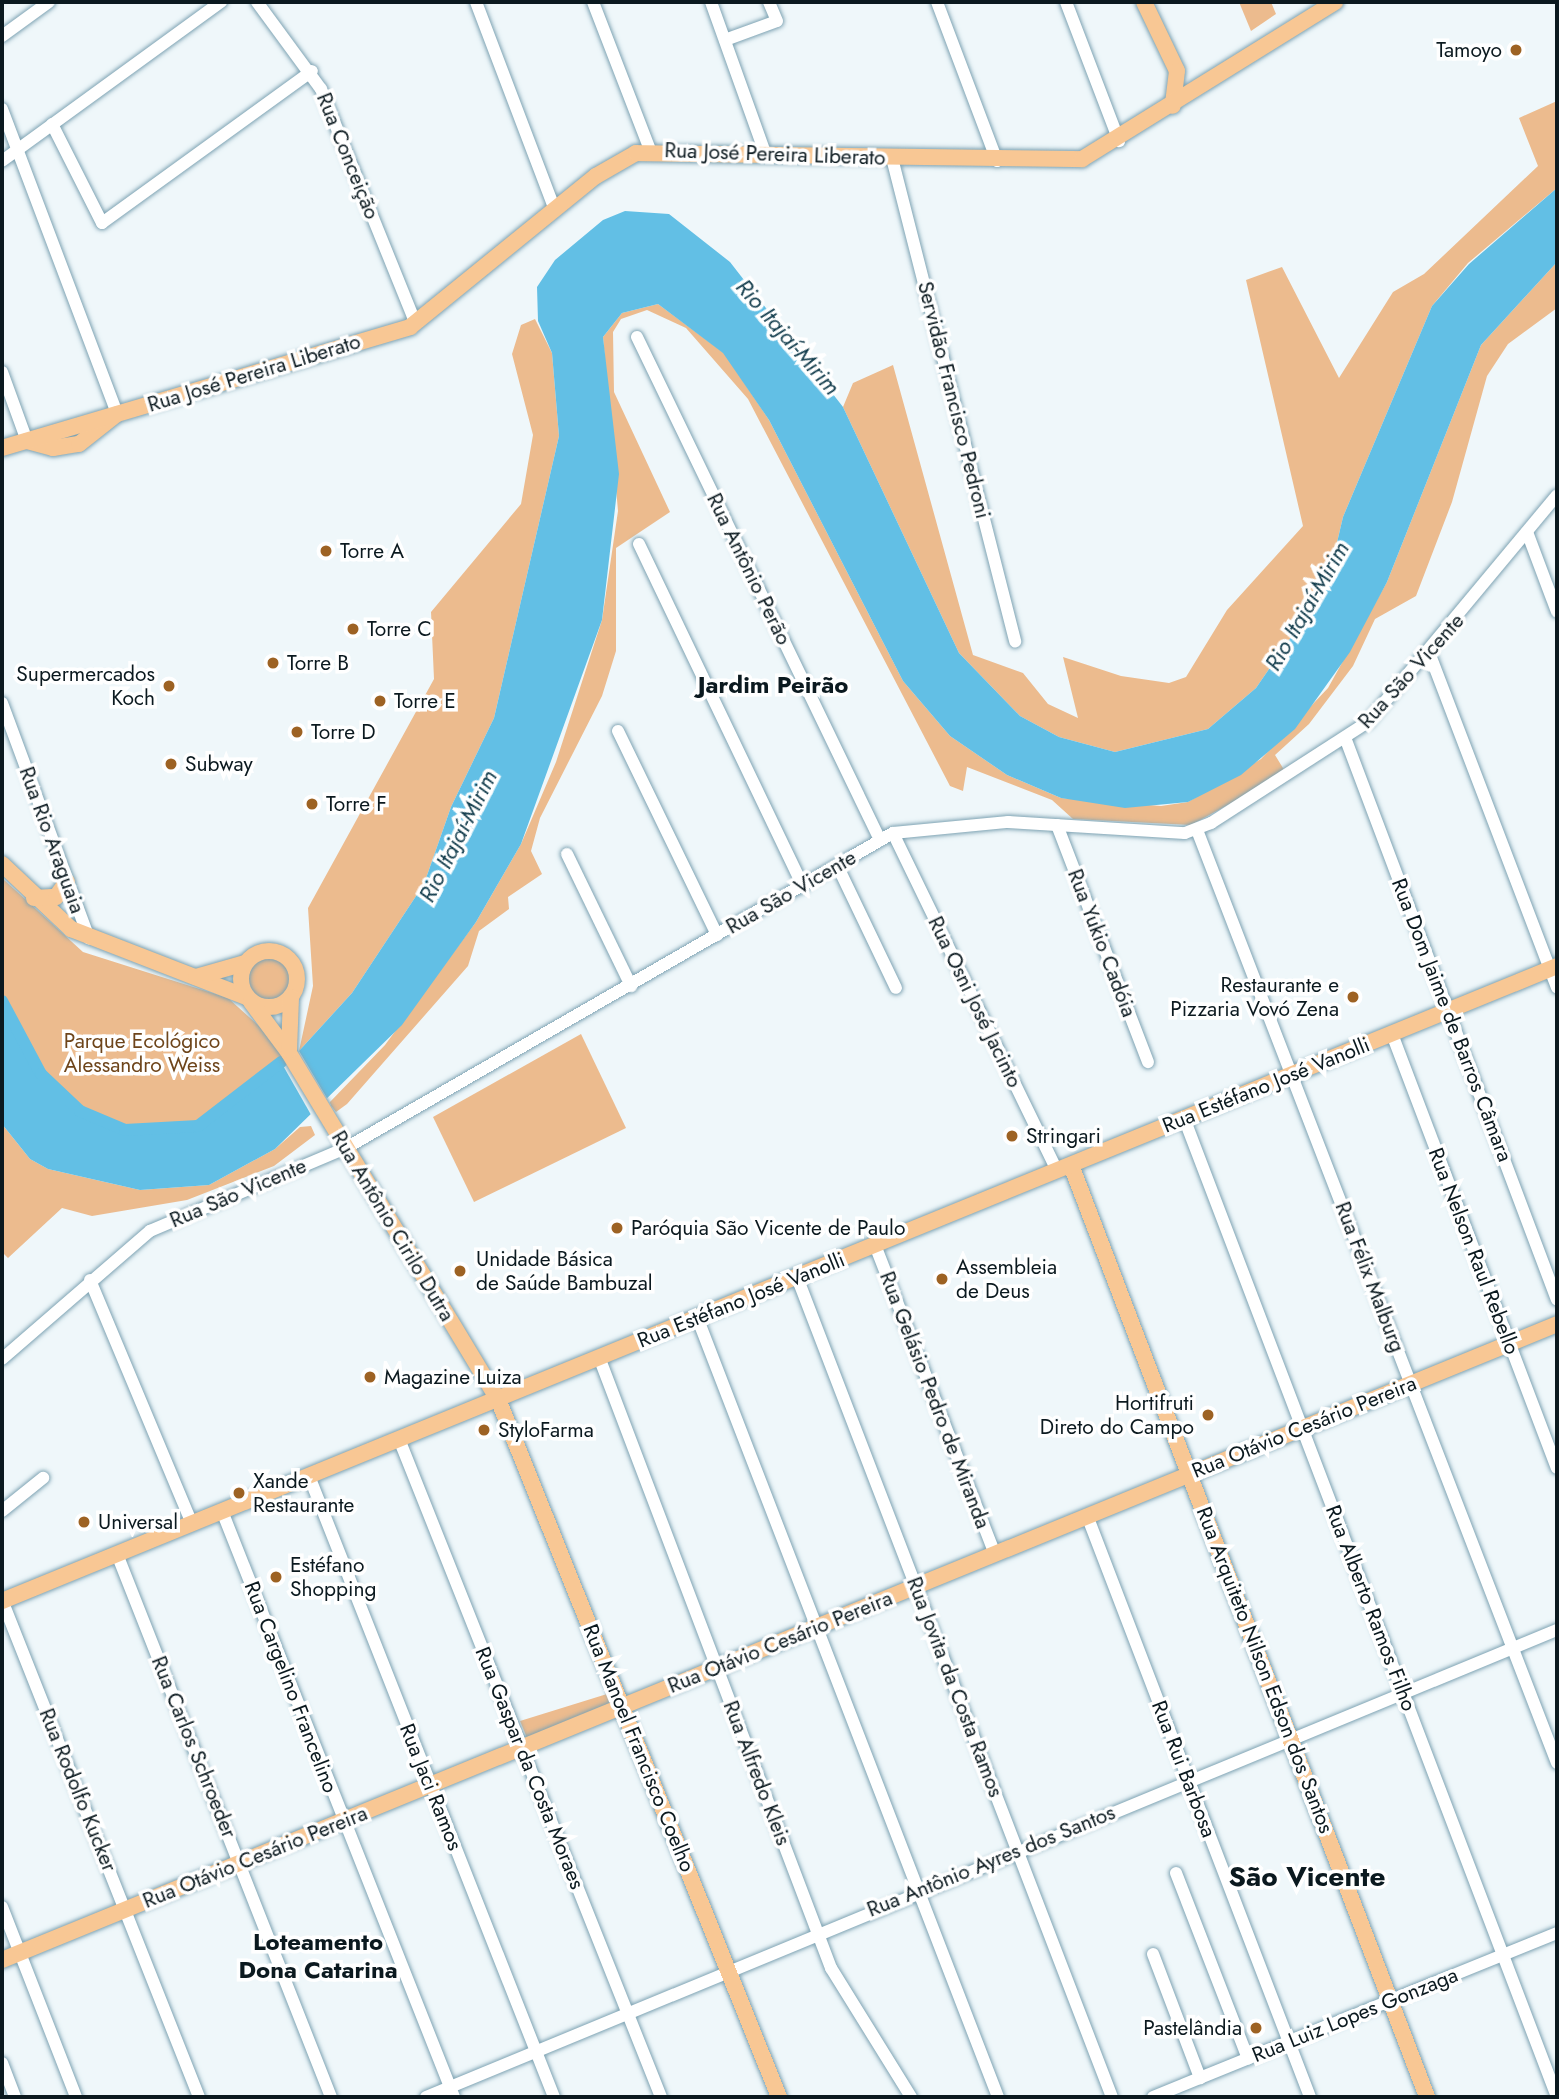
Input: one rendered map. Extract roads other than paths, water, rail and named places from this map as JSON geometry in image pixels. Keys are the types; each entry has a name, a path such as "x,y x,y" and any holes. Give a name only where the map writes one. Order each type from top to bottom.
{"main road":[{"path":"1144,2 1177,71 1173,106"},
{"name":"Rua José Pereira Liberato","path":"2,448 416,324 611,165 650,150 1068,162 1119,141 1335,2"},
{"path":"1177,71 1206,85"},
{"name":"Rua José Pereira Liberato","path":"27,441 53,448 79,444 117,414"},
{"path":"68,428 79,444 90,422"},
{"path":"2,863 34,898 89,939 196,977 268,1008 291,997"},
{"path":"34,898 56,897 67,881"},
{"path":"196,977 245,963 258,953 283,954 295,969 291,997 290,1055"},
{"path":"245,963 240,979 249,999"},
{"name":"Rua Estéfano José Vanolli","path":"2,1601 1554,968"},
{"name":"Rua Antônio Cirilo Dutra","path":"249,999 290,1055 498,1399"},
{"name":"Rua Arquiteto Nilson Edson dos Santos","path":"1064,1168 1190,1474 1427,2097"},
{"name":"Rua Otávio Cesário Pereira","path":"2,1960 1557,1324"},
{"name":"Rua Manoel Francisco Coelho","path":"498,1399 779,2097"}],"street":[{"path":"2,36 49,2"},
{"path":"2,161 18,153 52,124 221,2"},
{"name":"Rua Conceição","path":"257,2 312,71 416,324"},
{"path":"476,2 555,209"},
{"path":"593,2 650,150"},
{"path":"711,2 765,153"},
{"path":"725,40 777,20 769,2"},
{"path":"937,2 998,161"},
{"path":"1066,2 1119,141"},
{"path":"52,124 102,223 312,71"},
{"path":"2,109 117,414"},
{"name":"Servidão Francisco Pedroni","path":"892,158 1015,642"},
{"name":"Rua Antônio Perão","path":"637,337 880,840"},
{"path":"2,372 27,441"},
{"name":"Rua São Vicente","path":"2,1359 90,1280 150,1231 346,1148 893,833 979,823 1197,830 1346,740 1430,655 1557,495"},
{"path":"1527,532 1557,612"},
{"path":"639,544 803,887"},
{"path":"1430,655 1554,968 1557,988"},
{"name":"Rua Rio Araguaia","path":"2,703 89,939"},
{"path":"618,731 717,935"},
{"name":"Rua Dom Jaime de Barros Câmara","path":"1346,740 1557,1300"},
{"name":"Rua Yukio Cadóia","path":"1057,825 1148,1062"},
{"name":"Rua Félix Malburg","path":"1197,830 1557,1763"},
{"name":"Rua Osni José Jacinto","path":"893,833 1064,1168"},
{"path":"567,854 631,986"},
{"path":"838,867 896,988"},
{"name":"Rua Nelson Raul Rebello","path":"1392,1034 1557,1468"},
{"name":"Rua Alberto Ramos Filho","path":"1184,1118 1557,2097"},
{"name":"Rua Gelásio Pedro de Miranda","path":"875,1245 995,1555"},
{"name":"Rua Jovita da Costa Ramos","path":"797,1277 1112,2097"},
{"path":"90,1280 192,1524"},
{"path":"697,1317 998,2097"},
{"name":"Rua Alfredo Kleis","path":"599,1357 840,1986 911,2097"},
{"name":"Rua Gaspar da Costa Moraes","path":"399,1439 661,2097"},
{"name":"Rua Jaci Ramos","path":"309,1476 554,2097"},
{"path":"2,1511 43,1478"},
{"name":"Rua Cargelino Francelino","path":"222,1511 452,2092"},
{"name":"Rua Rui Barbosa","path":"1088,1518 1310,2097"},
{"name":"Rua Carlos Schroeder","path":"117,1554 331,2097"},
{"name":"Rua Rodolfo Kucker","path":"2,1601 199,2097"},
{"name":"Rua Antônio Ayres dos Santos","path":"426,2097 452,2092 535,2051 728,1969 1557,1630"},
{"path":"1176,1873 1248,2059"},
{"path":"2,1907 76,2097"},
{"name":"Rua Luiz Lopes Gonzaga","path":"1153,2097 1557,1933"},
{"path":"1153,1954 1200,2078"},
{"path":"2,2063 15,2097"}],"water":[{"name":"Rio Itajaí-Mirim","path":"1557,188 1557,262 1481,345 1387,582 1350,652 1295,729 1241,775 1188,802 1125,808 1061,798 1007,775 950,736 903,681 769,420 723,353 658,304 622,313 603,337 619,474 602,620 521,844 476,922 402,1025 275,1149 209,1185 140,1190 48,1169 30,1159 2,1124 2,1001 41,1074 80,1110 125,1130 198,1126 299,1051 352,993 424,884 451,807 494,718 559,436 552,353 538,321 537,287 555,260 603,220 625,211 669,214 730,262 843,407 959,653 1020,716 1059,737 1115,752 1208,729 1256,688 1327,585 1343,517 1432,306 1469,264"}],"waterway":[{"path":"2,1001 41,1074 80,1111 125,1130 198,1126 281,1062"}],"place":[{"name":"Tamoyo","path":"1516,50"},
{"name":"Torre A","path":"326,551"},
{"name":"Torre C","path":"353,629"},
{"name":"Torre B","path":"273,663"},
{"name":"Supermercados Koch","path":"169,686"},
{"name":"Torre E","path":"380,701"},
{"name":"Torre D","path":"297,732"},
{"name":"Subway","path":"171,764"},
{"name":"Torre F","path":"312,804"},
{"name":"Restaurante e Pizzaria Vovó Zena","path":"1353,997"},
{"name":"Stringari","path":"1012,1136"},
{"name":"Paróquia São Vicente de Paulo","path":"617,1228"},
{"name":"Unidade Básica de Saúde Bambuzal","path":"460,1271"},
{"name":"Assembleia de Deus","path":"942,1279"},
{"name":"Magazine Luiza","path":"370,1377"},
{"name":"Hortifruti Direto do Campo","path":"1208,1415"},
{"name":"StyloFarma","path":"484,1430"},
{"name":"Xande Restaurante","path":"239,1493"},
{"name":"Universal","path":"84,1522"},
{"name":"Estéfano Shopping","path":"276,1577"},
{"name":"Pastelândia","path":"1256,2028"}],"district":[{"name":"Jardim Peirão","path":"773,685"},
{"name":"São Vicente","path":"1307,1877"},
{"name":"Loteamento Dona Catarina","path":"318,1956"}],"park label":[{"name":"Parque Ecológico Alessandro Weiss","path":"142,1053"}]}
